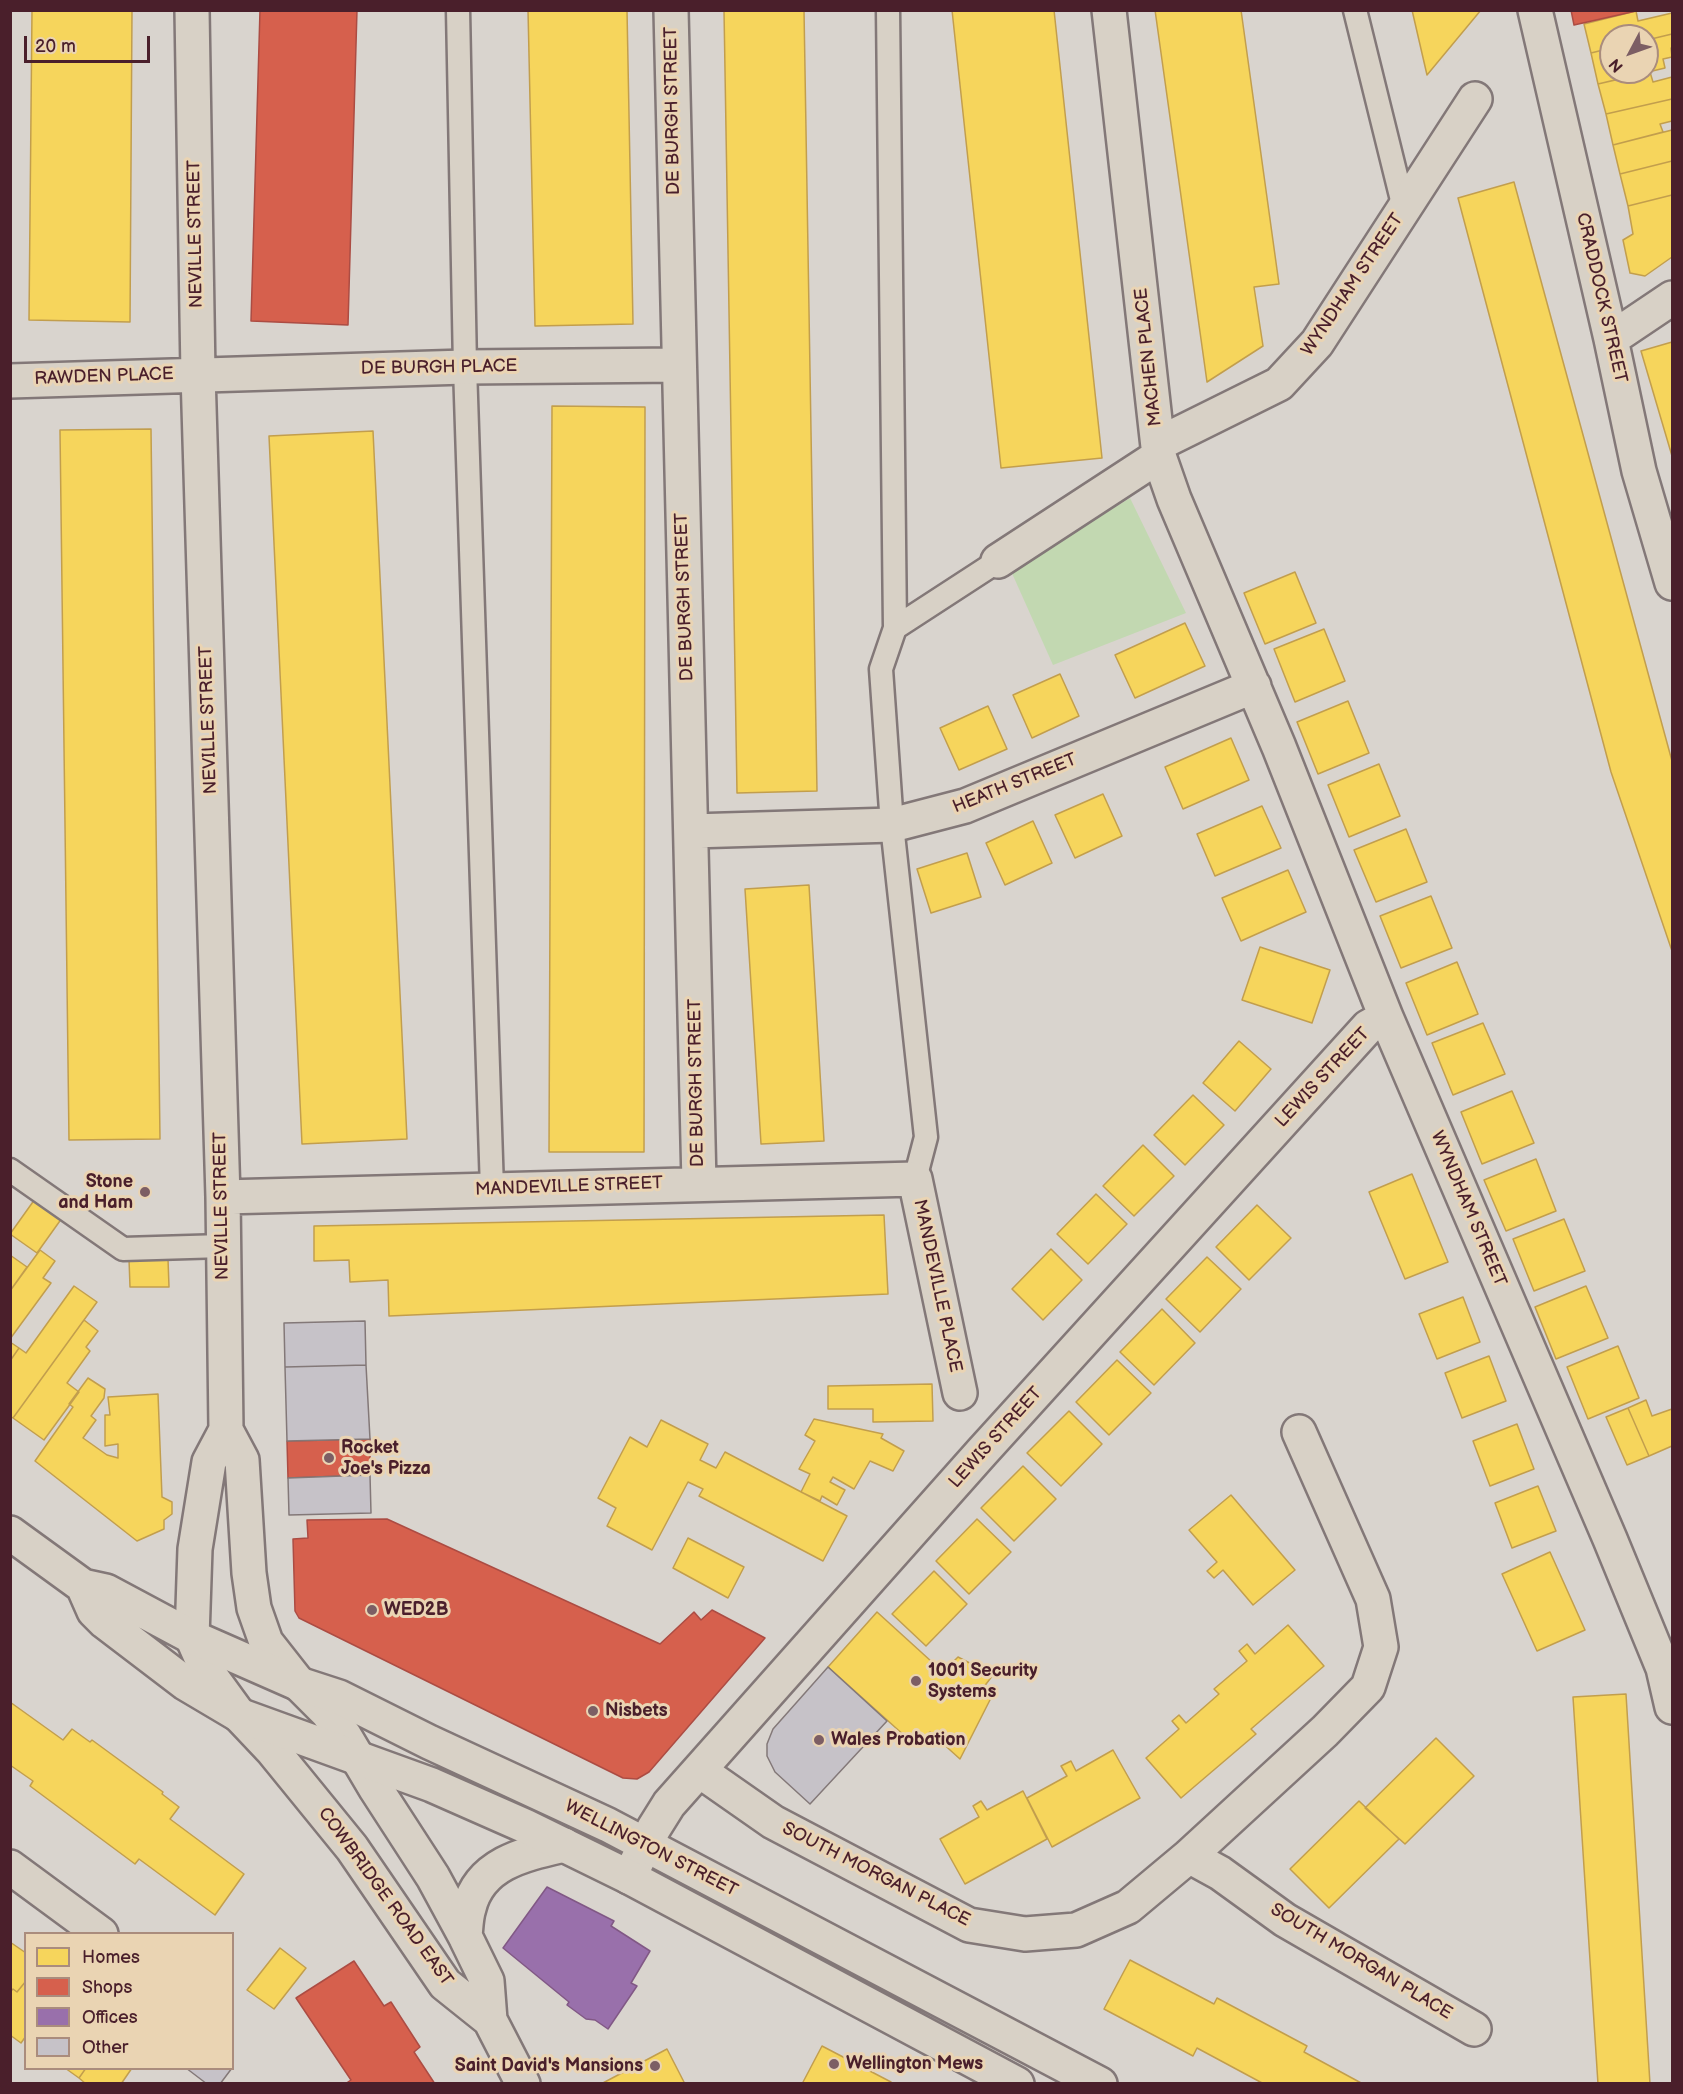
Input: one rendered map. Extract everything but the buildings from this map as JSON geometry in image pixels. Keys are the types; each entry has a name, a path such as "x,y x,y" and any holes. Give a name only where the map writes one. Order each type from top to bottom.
{"street":[{"name":"NEVILLE STREET","path":"192,10 198,374 223,1197 226,1430 242,1460 249,1573 254,1608 266,1642 299,1684"},
{"name":"DE BURGH STREET","path":"671,10 699,1183"},
{"name":"MACHEN PLACE","path":"1109,10 1159,450 1179,510 1279,747"},
{"name":"CRADDOCK STREET","path":"1535,10 1639,471 1672,583"},
{"name":"WYNDHAM STREET","path":"998,561 1159,450 1279,384 1317,344 1475,99"},
{"path":"1611,339 1672,298"},
{"name":"DE BURGH PLACE","path":"198,374 465,367 679,365"},
{"name":"RAWDEN PLACE","path":"10,381 198,374"},
{"name":"HEATH STREET","path":"692,831 891,825 965,806 1254,686"},
{"name":"WYNDHAM STREET","path":"1279,747 1386,1017 1594,1501 1663,1668 1672,1707"},
{"name":"LEWIS STREET","path":"629,1877 645,1844 669,1804 982,1452 1368,1027 1386,1017"},
{"name":"MANDEVILLE STREET","path":"223,1197 915,1179"},
{"name":"MANDEVILLE PLACE","path":"915,1179 960,1393"},
{"name":"NEVILLE STREET","path":"192,1637 195,1549 209,1462 226,1430"},
{"name":"SOUTH MORGAN PLACE","path":"700,1771 773,1822 969,1925 1025,1934 1076,1930 1128,1907 1189,1856 1325,1731 1368,1687 1381,1647 1373,1599 1299,1432"},
{"name":"COWBRIDGE ROAD EAST","path":"10,1533 82,1586 106,1591 192,1637 207,1671 239,1714 273,1751 339,1831 445,1984 490,2020"},
{"name":"COWBRIDGE ROAD EAST","path":"82,1586 94,1611 105,1622 185,1683 239,1714"},
{"name":"WELLINGTON STREET","path":"192,1637 299,1684 339,1697 645,1844 1100,2084"},
{"name":"COWBRIDGE ROAD EAST","path":"299,1684 327,1712 429,1870 487,1981 490,2020 523,2084"},
{"name":"WELLINGTON STREET","path":"239,1714 432,1785 564,1845 629,1877 1017,2084"},
{"path":"465,1936 472,1896 489,1874 510,1859 564,1845"},
{"name":"SOUTH MORGAN PLACE","path":"1189,1856 1220,1873 1285,1920 1474,2029"},
{"path":"10,1867 98,1932"}],"lane":[{"path":"458,10 465,367 492,1190"},
{"path":"888,10 895,628 881,669 891,825 926,1137 915,1179"},
{"path":"1355,10 1404,208"},
{"path":"895,628 998,561"},
{"path":"10,1170 123,1249 224,1246"}],"green space":[{"path":"1130,498 1186,613 1053,665 1011,571"}],"place":[{"name":"Stone and Ham","path":"145,1192"},
{"name":"Rocket Joe's Pizza","path":"329,1458"},
{"name":"WED2B","path":"372,1610"},
{"name":"1001 Security Systems","path":"916,1681"},
{"name":"Nisbets","path":"593,1711"},
{"name":"Wales Probation","path":"819,1740"},
{"name":"Wellington Mews","path":"834,2064"},
{"name":"Saint David's Mansions","path":"655,2066"}]}
